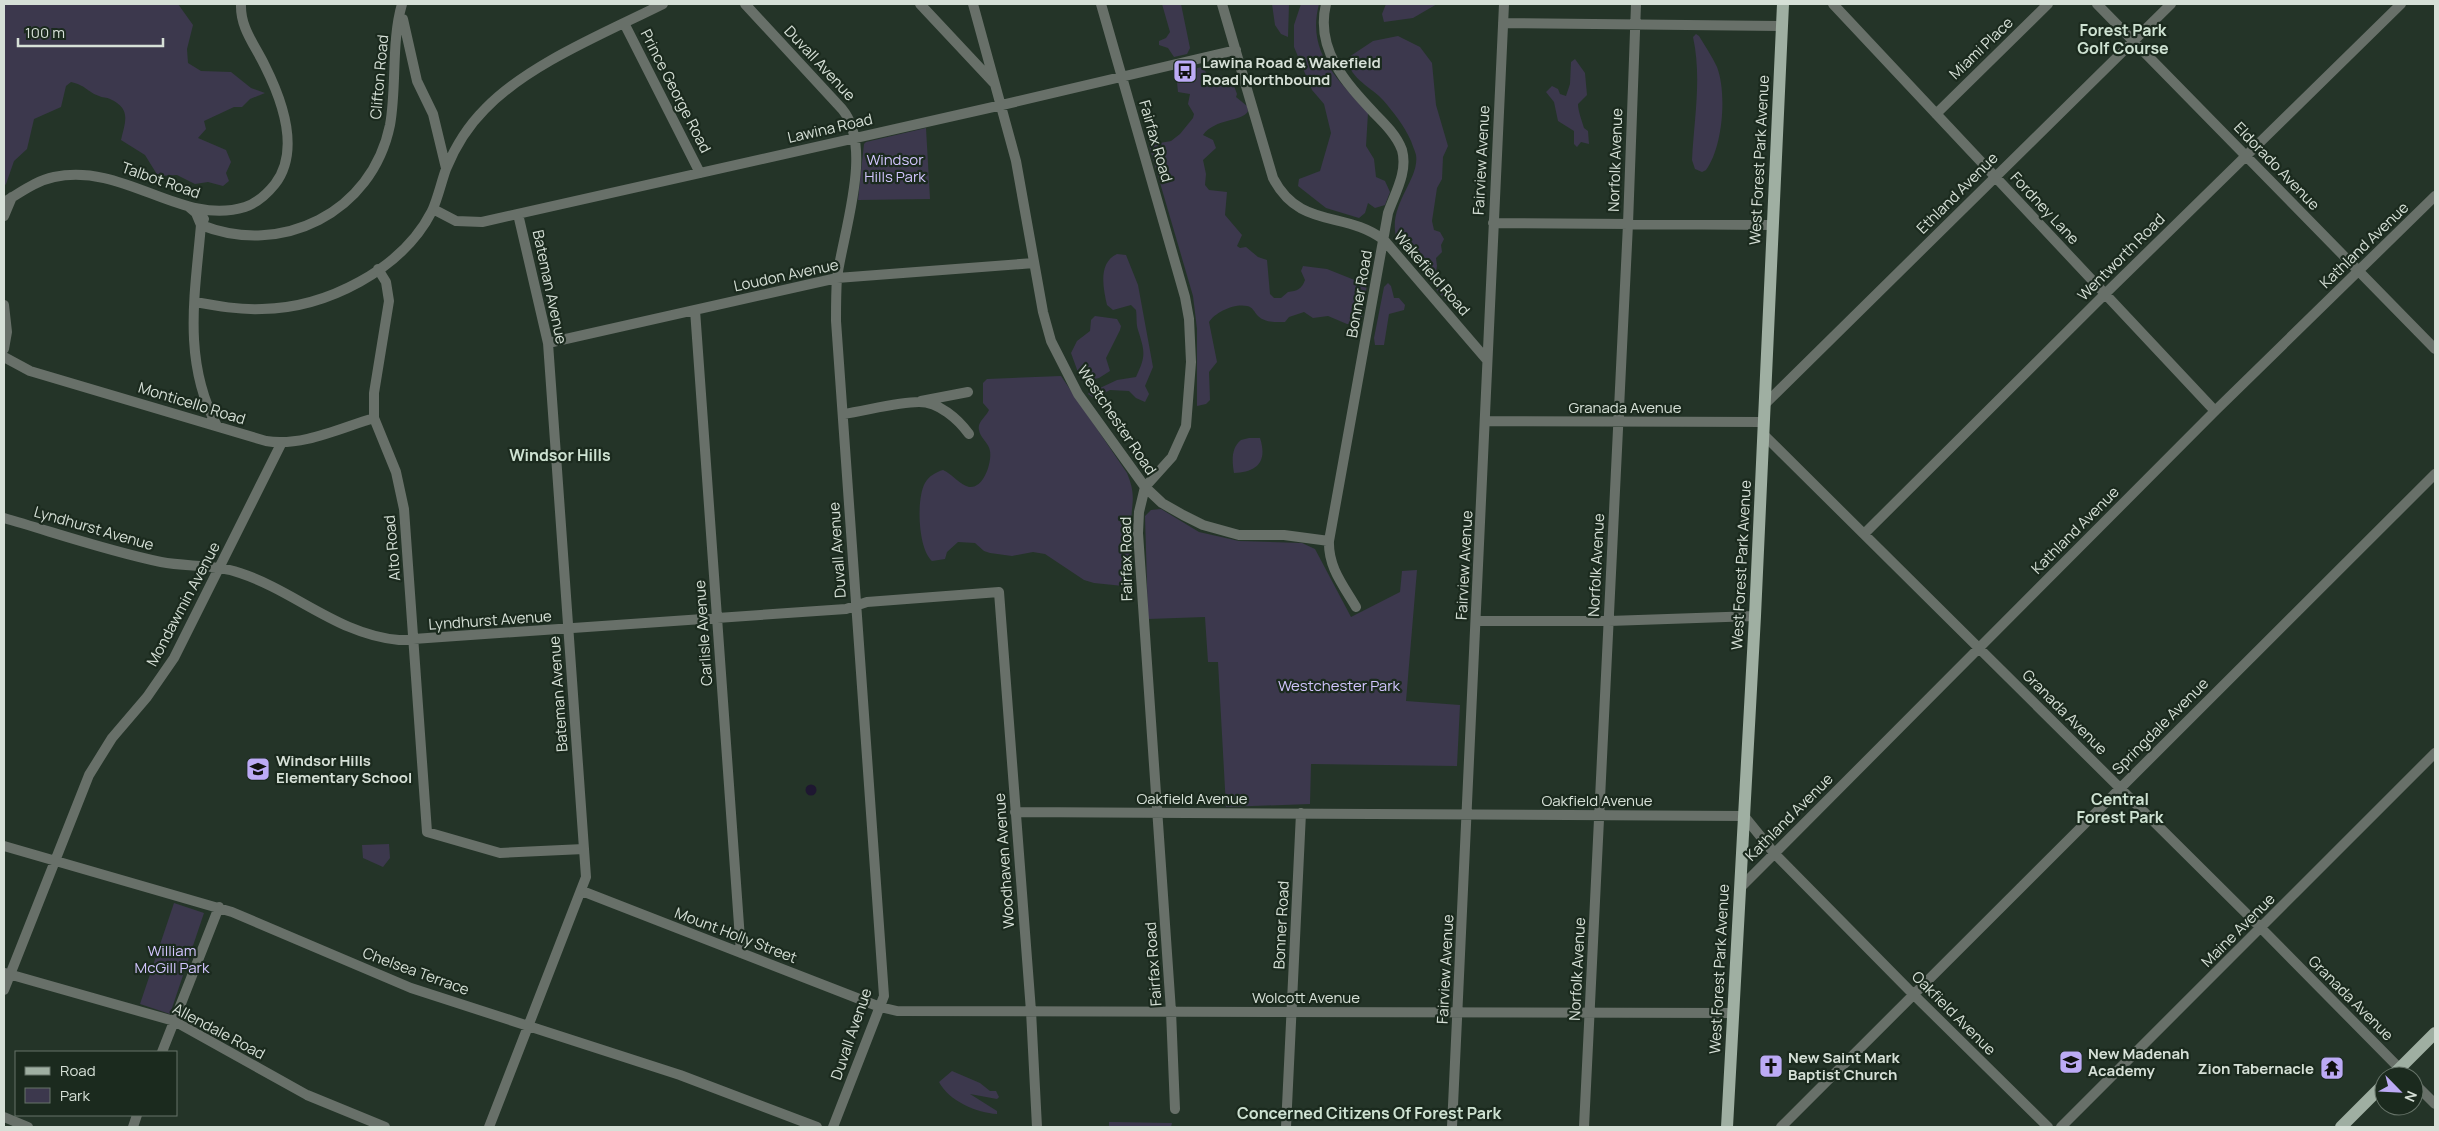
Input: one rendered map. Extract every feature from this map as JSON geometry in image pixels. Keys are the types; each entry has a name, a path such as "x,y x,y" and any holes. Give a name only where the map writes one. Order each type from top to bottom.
{"main road":[{"name":"West Forest Park Avenue","path":"1727,1127 1754,616 1783,4"},
{"path":"2407,1066 2435,1033"},
{"path":"2341,1127 2374,1094"}],"street":[{"name":"Talbot Road","path":"4,216 8,200 35,184 53,177 74,174 113,178 189,206 211,212 246,207 258,201 278,180 284,170 287,156 286,122 280,101 268,73 243,26 241,4"},
{"path":"195,302 241,309 289,306 338,292 378,269 413,238 424,225 433,210 446,168 467,131 498,95 535,69 663,4"},
{"name":"Duvall Avenue","path":"745,4 842,109 852,123 856,138 851,204 837,278 836,320 884,996 833,1127"},
{"path":"920,4 996,86"},
{"name":"Westchester Road","path":"974,4 1016,160 1043,312 1051,341 1078,394 1145,487 1162,503 1183,515 1220,531 1255,536 1284,535 1329,541"},
{"name":"Fairfax Road","path":"1101,4 1185,297 1191,342 1189,406 1186,426 1172,457 1145,487 1139,512 1138,556 1171,1011 1175,1109"},
{"name":"Wakefield Road","path":"1222,4 1272,178 1279,190 1287,199 1306,211 1325,219 1363,226 1384,240 1487,360"},
{"name":"Bonner Road","path":"1326,4 1324,23 1330,56 1348,86 1388,127 1402,151 1400,183 1388,213 1329,541 1328,554 1331,564 1356,606"},
{"name":"Fairview Avenue","path":"1452,1127 1504,4"},
{"name":"Norfolk Avenue","path":"1584,1127 1628,224 1636,4"},
{"name":"Fordney Lane","path":"1833,4 2215,411"},
{"name":"Miami Place","path":"1936,114 2048,4"},
{"name":"Eldorado Avenue","path":"2097,4 2435,349"},
{"name":"Ethland Avenue","path":"1764,406 2171,4"},
{"name":"Wentworth Road","path":"1864,534 2105,294 2401,4"},
{"path":"402,6 416,81 433,114 446,168"},
{"name":"Clifton Road","path":"201,224 235,235 276,235 299,230 320,220 354,194 375,164 389,127 402,6"},
{"name":"Prince George Road","path":"624,23 700,173"},
{"path":"1503,23 1782,26"},
{"name":"Lawina Road","path":"433,210 456,221 471,223 518,214 1002,105 1236,50"},
{"name":"Kathland Avenue","path":"1740,888 2215,411 2435,196"},
{"path":"189,206 196,213 201,224 195,302 194,340 196,374 217,426"},
{"path":"201,224 211,212"},
{"name":"Bateman Avenue","path":"489,1127 586,877 548,343 518,214"},
{"path":"1493,223 1772,225"},
{"name":"Loudon Avenue","path":"548,343 837,278 1034,263"},
{"name":"Alto Road","path":"378,269 386,282 389,301 374,393 374,418 400,487 415,640 427,832 500,854 584,849"},
{"path":"4,305 7,332 4,349"},
{"name":"Carlisle Avenue","path":"695,310 741,953"},
{"name":"Monticello Road","path":"4,357 30,370 266,441 282,444 374,418"},
{"path":"843,414 968,392"},
{"path":"920,401 950,414 960,422 969,434"},
{"name":"Granada Avenue","path":"1486,421 1618,422 1763,428 1864,534 2261,928 2392,1066"},
{"name":"Mondawmin Avenue","path":"4,990 7,974 80,796 101,754 147,697 174,658 282,444"},
{"name":"Springdale Avenue","path":"1781,1127 2435,474"},
{"name":"Lyndhurst Avenue","path":"4,518 153,560 220,568 253,577 335,622 369,636 415,640 569,630 856,607 867,602 999,592"},
{"name":"Woodhaven Avenue","path":"999,592 1031,1011 1037,1127"},
{"path":"1476,621 1609,621 1754,616"},
{"name":"Maine Avenue","path":"2061,1127 2435,753"},
{"name":"Oakfield Avenue","path":"1015,812 1744,816 1774,853 2048,1127"},
{"name":"Bonner Road","path":"1286,1127 1301,813"},
{"name":"Chelsea Terrace","path":"4,846 219,907 411,988 680,1075 817,1127"},
{"name":"Mount Holly Street","path":"582,891 880,1007"},
{"path":"162,1051 219,907"},
{"name":"Allendale Road","path":"7,974 174,1021 307,1096 385,1127"},
{"name":"Wolcott Avenue","path":"880,1007 897,1011 1733,1013"},
{"path":"2424,1093 2435,1104"},
{"path":"4,1117 28,1127"}],"green space":[{"path":"4,4 178,4 193,25 187,49 188,63 201,71 231,72 251,88 265,93 250,99 242,107 234,107 204,121 206,129 198,138 226,150 231,162 226,173 229,181 223,186 208,182 195,184 177,175 158,176 145,155 121,140 125,122 122,107 109,98 100,97 71,82 66,86 61,107 34,119 27,149 14,161 4,186"},
{"path":"1162,4 1181,4 1190,48 1187,54 1174,57 1168,48 1159,45 1159,41 1166,38 1170,32"},
{"path":"1272,4 1289,4 1288,37 1281,34 1275,25"},
{"path":"1301,4 1319,4 1316,22 1321,52 1336,77 1368,113 1366,146 1374,159 1376,177 1385,181 1390,192 1385,205 1375,208 1368,203 1365,213 1359,218 1326,208 1298,186 1299,179 1320,171 1331,133 1324,104 1312,90 1294,47 1294,25"},
{"path":"1386,4 1437,4 1413,18 1384,22 1382,14"},
{"path":"1696,34 1717,67 1722,91 1720,134 1712,160 1706,170 1702,172 1695,169 1692,160 1697,98 1696,52 1693,37"},
{"path":"1398,36 1420,47 1432,63 1436,105 1448,146 1443,157 1442,179 1437,188 1432,221 1434,230 1440,232 1444,239 1441,245 1442,252 1436,258 1435,277 1440,286 1458,294 1452,302 1446,301 1398,243 1395,218 1416,165 1416,155 1411,141 1402,124 1379,95 1355,76 1349,64 1349,57 1373,41"},
{"path":"1575,59 1585,73 1587,95 1578,104 1584,128 1588,131 1589,144 1581,142 1577,147 1574,144 1574,131 1558,121 1554,102 1546,92 1552,86 1558,89 1560,94 1566,96 1570,84 1571,62"},
{"path":"1202,67 1208,75 1224,76 1230,79 1237,94 1236,97 1247,106 1248,111 1241,117 1214,126 1203,135 1213,140 1216,148 1203,160 1206,174 1205,185 1209,190 1227,192 1225,215 1242,235 1237,246 1240,248 1246,247 1258,257 1267,260 1270,294 1274,298 1281,298 1288,292 1301,287 1305,280 1301,271 1303,266 1327,269 1367,285 1359,325 1347,324 1328,316 1313,318 1304,312 1289,317 1285,322 1271,322 1258,316 1251,307 1242,305 1231,307 1216,315 1209,322 1217,362 1209,372 1210,400 1206,404 1197,406 1197,329 1193,296 1149,145 1171,141 1180,134 1193,118 1194,114 1188,104 1190,94 1178,92 1176,73"},
{"name":"Windsor Hills Park","path":"926,128 930,199 858,200 864,144"},
{"path":"1117,254 1126,255 1138,285 1153,367 1145,386 1149,394 1145,402 1136,398 1129,391 1110,390 1094,398 1088,394 1092,389 1100,388 1117,380 1136,377 1142,364 1143,349 1137,328 1136,310 1131,305 1113,310 1107,305 1103,283 1104,269 1111,258"},
{"path":"1388,283 1391,286 1394,298 1399,298 1405,305 1404,310 1389,314 1384,345 1375,345 1374,338 1384,287"},
{"path":"1095,316 1117,319 1121,326 1106,358 1110,371 1099,378 1085,381 1079,375 1071,353 1077,341 1090,331 1091,320"},
{"path":"1061,376 1127,473 1130,481 1133,494 1131,527 1133,558 1128,580 1123,586 1094,583 1084,580 1045,554 1033,552 1012,556 990,553 984,551 975,543 958,542 947,552 945,559 932,561 927,555 921,535 920,500 922,490 929,478 943,470 969,487 979,484 986,474 990,462 989,448 979,430 980,422 989,410 983,403 983,383 987,379"},
{"path":"1260,438 1262,447 1261,460 1254,468 1248,471 1234,473 1233,459 1235,447 1241,440"},
{"name":"Westchester Park","path":"1161,509 1199,532 1239,541 1302,543 1315,549 1351,617 1400,592 1402,571 1417,570 1406,701 1460,705 1457,766 1311,764 1310,804 1226,807 1218,662 1208,662 1205,617 1148,619 1145,516 1151,510"},
{"path":"389,844 390,858 383,867 363,858 362,845"},
{"name":"William McGill Park","path":"174,903 204,913 170,1014 140,1004"},
{"path":"952,1071 980,1083 990,1091 996,1091 999,1097 997,1099 970,1094 997,1111 997,1114 964,1105 949,1095 939,1082"},
{"path":"1109,1122 1172,1123 1171,1127 1109,1127"}],"shaded area":[{"path":"811,784 817,790 811,796 805,790"}],"place":[{"name":"Lawina Road & Wakefield Road Northbound","path":"1185,71"},
{"name":"Windsor Hills Elementary School","path":"258,769"},
{"name":"New Madenah Academy","path":"2071,1062"},
{"name":"New Saint Mark Baptist Church","path":"1771,1066"},
{"name":"Zion Tabernacle","path":"2332,1068"}],"district":[{"name":"Forest Park Golf Course","path":"2123,39"},
{"name":"Windsor Hills","path":"560,455"},
{"name":"Central Forest Park","path":"2120,808"},
{"name":"Concerned Citizens Of Forest Park","path":"1369,1113"}]}
